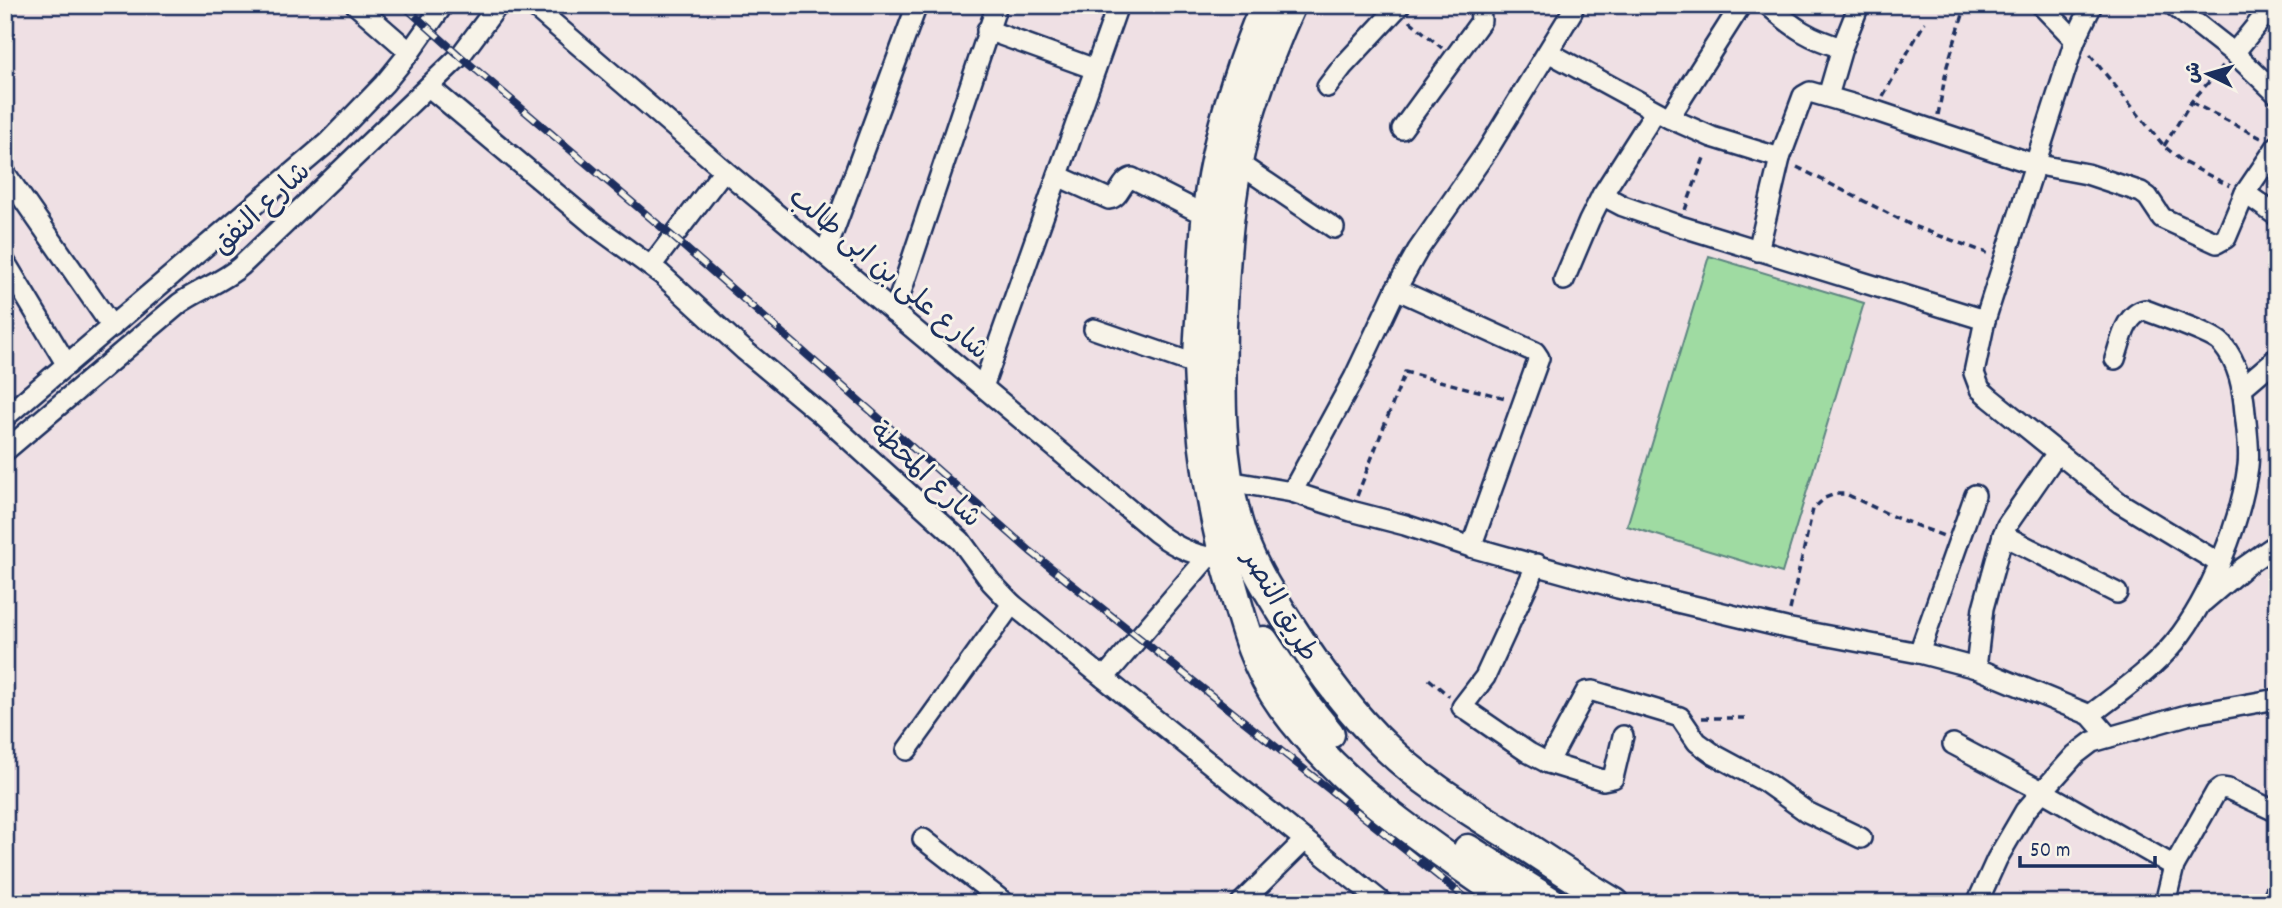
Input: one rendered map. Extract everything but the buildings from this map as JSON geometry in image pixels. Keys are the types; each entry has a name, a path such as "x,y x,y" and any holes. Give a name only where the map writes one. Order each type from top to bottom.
{"street":[{"path":"356,5 410,52"},
{"name":"شارع النفق","path":"5,417 327,144 384,84 443,5"},
{"name":"شارع النفق","path":"5,451 180,303 232,274 460,57 498,5"},
{"name":"شارع على بن ابى طالب","path":"532,5 724,170 1157,533 1181,549 1216,558"},
{"path":"825,254 917,5"},
{"path":"894,313 996,5"},
{"path":"983,387 1118,5"},
{"name":"طريق النصر","path":"1265,5 1227,109 1205,215 1198,365 1206,462 1217,533 1216,558 1236,598 1251,648 1268,685 1332,765 1399,823 1514,903"},
{"name":"طريق النصر","path":"1291,5 1269,55 1251,108 1228,219 1220,399 1222,445 1237,521 1259,578 1312,659 1361,722 1386,748 1443,793 1615,903"},
{"path":"1402,129 1481,21 1480,5"},
{"path":"1292,492 1354,378 1396,289 1418,250 1487,151 1574,5"},
{"path":"1564,281 1602,195 1741,5"},
{"path":"1768,5 1790,25 1813,39 1842,48"},
{"path":"1828,96 1842,48 1859,5"},
{"path":"2041,5 2075,40"},
{"path":"2092,5 2075,40 2003,259 1985,320 1974,373 1980,389 2120,503 2219,563"},
{"path":"2173,5 2234,53 2277,94"},
{"path":"2234,53 2273,5"},
{"path":"1327,87 1398,7"},
{"path":"987,30 1095,69"},
{"path":"1548,52 1662,115 1713,136 1780,158"},
{"name":"شارع المحطة","path":"429,86 596,226 651,266 949,528 973,554 991,582 1012,604 1373,900"},
{"path":"1758,251 1780,158 1804,94 1813,92 2034,164 2087,174 2141,192 2148,197 2162,218 2217,243 2226,238 2245,193 2276,146"},
{"path":"1238,163 1334,228"},
{"path":"651,266 724,170"},
{"path":"5,173 112,327"},
{"path":"1058,176 1109,199 1115,197 1125,181 1132,178 1205,215"},
{"path":"2245,193 2277,216"},
{"path":"1602,195 1623,206 1680,226 1985,320"},
{"path":"5,261 67,365"},
{"path":"1396,289 1538,355 1471,547"},
{"path":"2090,715 2144,674 2175,642 2199,606 2219,563 2241,504 2249,464 2243,387 2235,362 2220,341 2145,310 2130,317 2115,359"},
{"path":"1094,329 1198,365"},
{"path":"2243,387 2277,358"},
{"path":"1976,668 1983,608 2003,535 2007,525 2057,453"},
{"path":"1553,903 1452,839 1389,793 1333,738 1250,588 1235,541 1228,481 1292,492 1471,547 1618,587 1786,628 1919,653 1976,668 2090,715 2109,737"},
{"path":"1919,653 1975,495"},
{"path":"2003,535 2117,593"},
{"path":"2199,606 2244,567 2277,544"},
{"path":"1104,678 1216,558"},
{"path":"1537,564 1485,677 1462,707 1548,763 1603,780 1613,778 1623,736"},
{"path":"1236,598 1293,670 1399,779 1461,823 1587,903"},
{"path":"907,750 1012,604"},
{"path":"1548,763 1586,692 1593,691 1680,717 1697,742 1715,755 1765,782 1807,812 1861,838"},
{"path":"1977,903 1997,859 2025,811 2075,755 2092,742 2187,715 2275,701"},
{"path":"1953,744 2174,866"},
{"path":"2165,903 2174,866 2216,792 2221,788 2228,789 2277,813"},
{"path":"923,839 1005,903"},
{"path":"1241,903 1304,841"},
{"path":"2271,903 2277,889"}],"path":[{"path":"1935,131 1947,66 1966,5"},
{"path":"1398,7 1454,58"},
{"path":"1876,111 1925,22"},
{"path":"2075,40 2164,146 2192,167 2245,193"},
{"path":"2164,146 2191,102 2234,53"},
{"path":"2191,102 2276,146"},
{"path":"1780,158 1865,204 1913,226 2003,259"},
{"path":"1680,226 1697,174"},
{"path":"1351,511 1405,372 1521,403"},
{"path":"1786,628 1813,509 1825,498 1846,494 1894,517 1959,542"},
{"path":"1429,678 1462,707"},
{"path":"1680,717 1746,718"}],"green space":[{"path":"1709,256 1864,303 1782,573 1627,526"}],"railway":[{"path":"403,5 673,237 1030,551 1472,903"}]}
